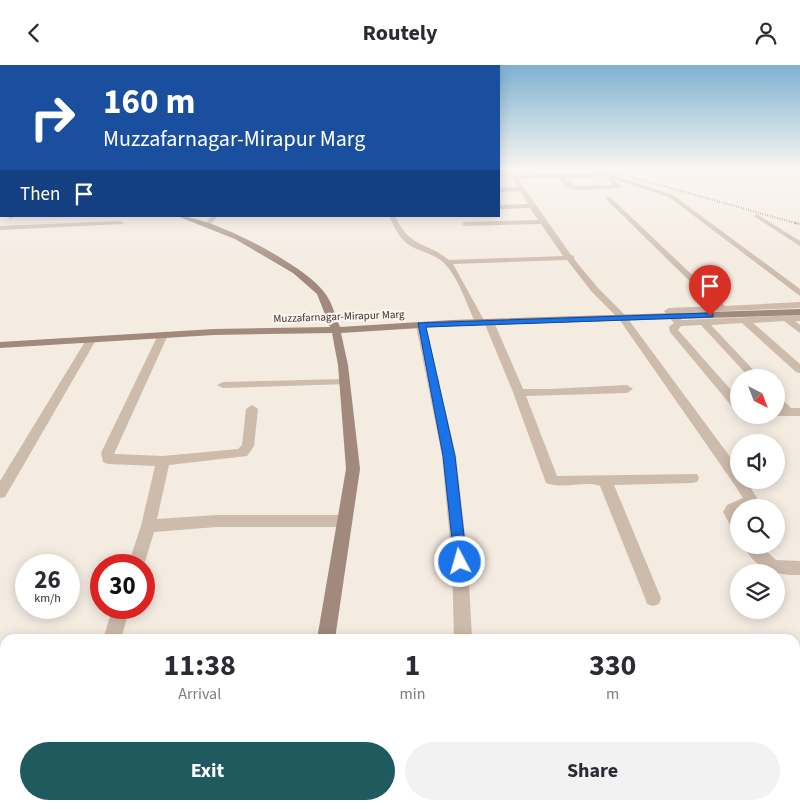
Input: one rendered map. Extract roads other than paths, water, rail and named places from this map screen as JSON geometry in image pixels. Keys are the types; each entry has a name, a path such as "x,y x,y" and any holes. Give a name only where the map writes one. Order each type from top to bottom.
{"main road":[{"path":"183,217 238,237 296,271 321,293 336,330 344,382 353,469 327,634"},
{"name":"Muzzafarnagar-Mirapur Marg","path":"0,345 214,332 336,330 622,317 677,320 800,312"}],"street":[{"path":"530,203 571,258 610,306 622,317 730,467"},
{"path":"613,203 723,309"},
{"path":"681,203 800,293"},
{"path":"500,207 532,206"},
{"path":"207,226 214,217"},
{"path":"392,217 406,241 448,262 571,258"},
{"path":"757,217 800,243"},
{"path":"465,224 543,222"},
{"path":"0,228 121,223"},
{"path":"448,262 484,322 519,392 551,479 558,481 692,478"},
{"path":"800,305 669,311 677,320 704,323 800,318"},
{"path":"786,318 800,330"},
{"path":"677,320 674,331 730,396"},
{"path":"744,320 800,370"},
{"path":"704,323 747,369"},
{"path":"421,325 449,456 460,562 464,634"},
{"path":"163,335 106,456 113,461 164,461 242,453 248,447 252,409"},
{"path":"0,493 91,340"},
{"path":"223,385 344,382"},
{"path":"519,392 550,393 627,389"},
{"path":"139,554 164,461"},
{"path":"601,480 606,483 653,598"},
{"path":"148,526 216,521 344,521"},
{"path":"758,554 766,563 782,568 800,567"},
{"path":"114,634 118,619"}],"railway":[{"path":"723,203 796,223"}]}
